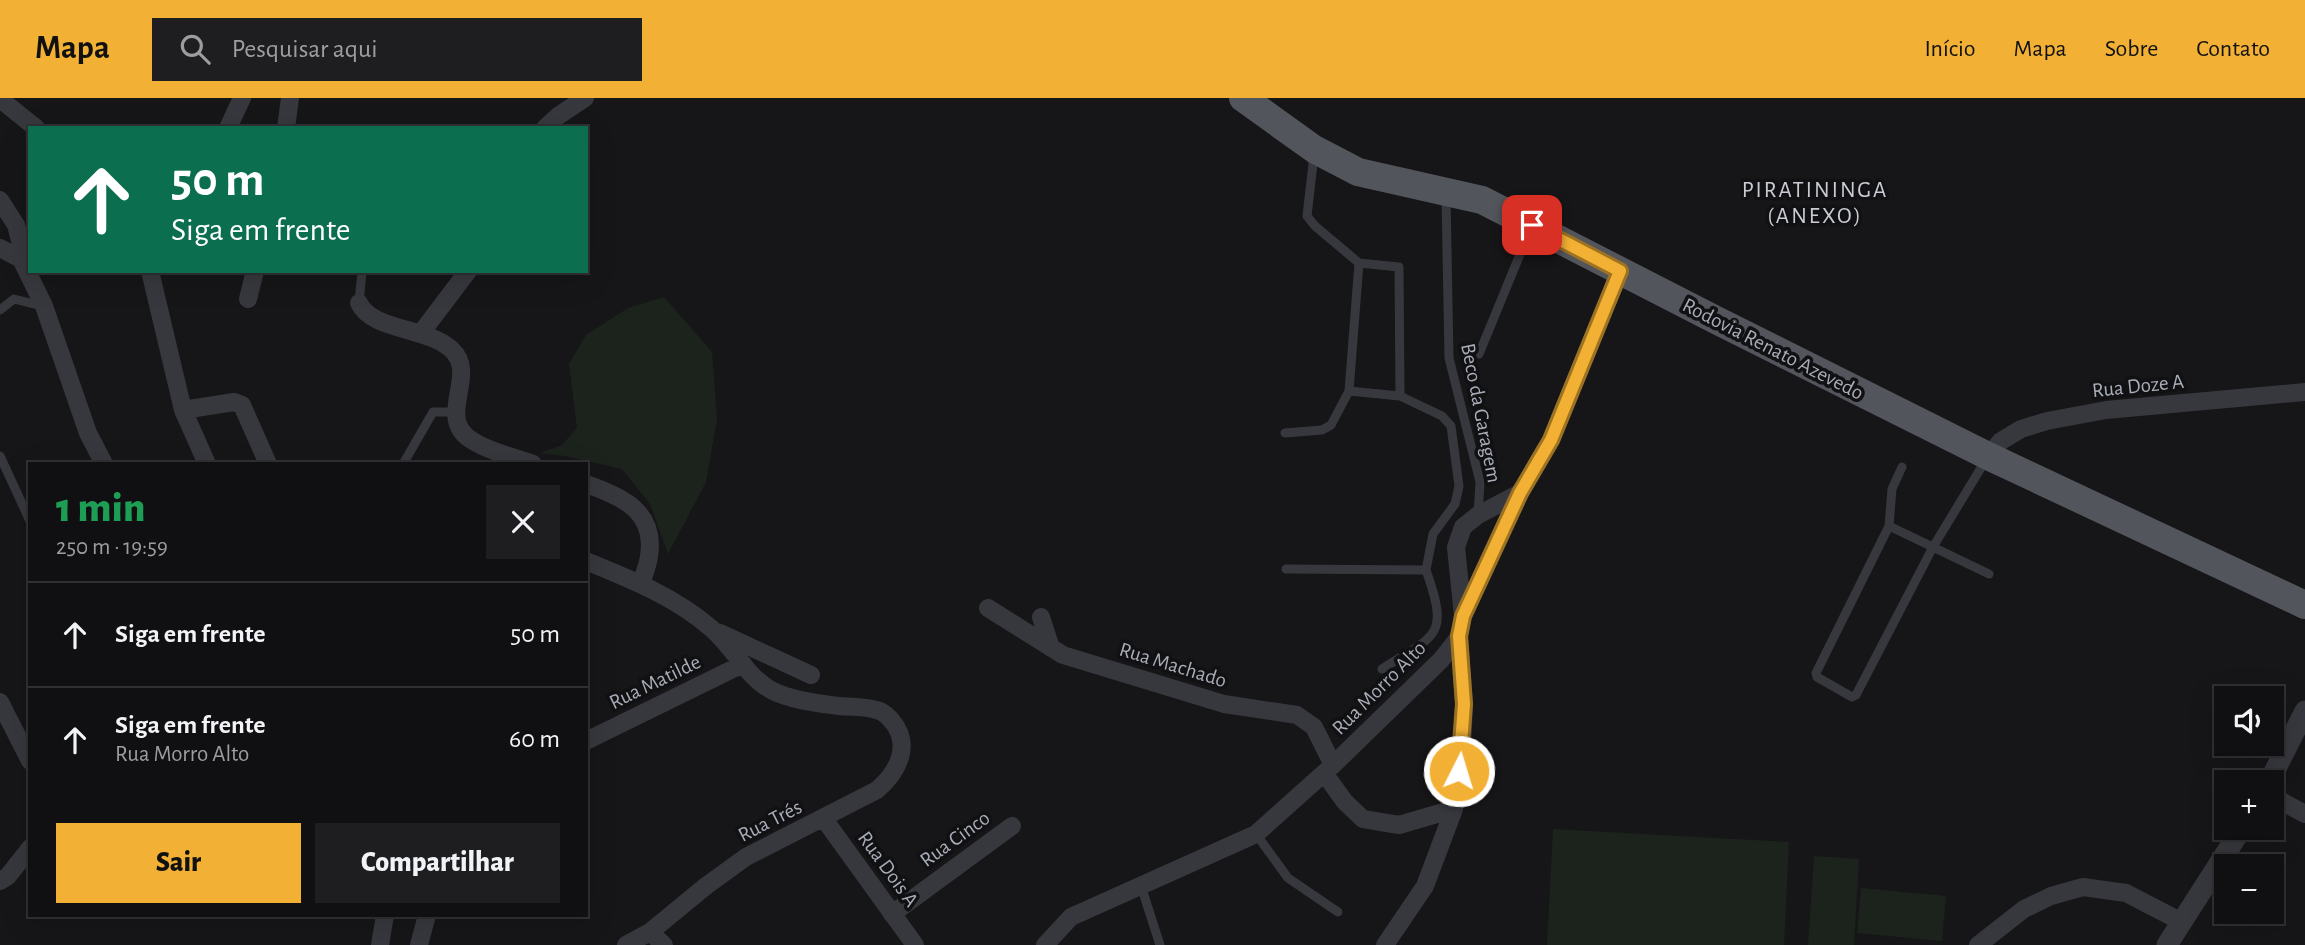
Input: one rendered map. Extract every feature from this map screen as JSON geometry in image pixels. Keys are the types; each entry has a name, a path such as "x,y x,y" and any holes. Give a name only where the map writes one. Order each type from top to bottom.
{"main road":[{"name":"Rodovia Renato Azevedo","path":"1244,98 1314,149 1358,172 1482,200 1988,456 2292,600"},
{"path":"2292,600 2305,625"}],"street":[{"path":"229,126 242,98"},
{"path":"286,126 290,98"},
{"path":"547,126 585,98"},
{"path":"0,99 34,126"},
{"path":"0,200 16,225 21,244 21,259 44,306 88,433 103,462"},
{"path":"0,248 21,259"},
{"path":"1463,616 1520,493 1551,440 1620,271"},
{"path":"150,273 183,411 206,462"},
{"path":"248,299 254,273"},
{"path":"421,333 466,273"},
{"path":"359,303 363,311 374,319 421,333 450,348 459,359 462,374 456,412 458,427 472,441 528,462"},
{"name":"Rua Doze A","path":"1988,456 2001,441 2021,429 2047,421 2106,410 2305,392"},
{"path":"183,411 234,402 242,405 267,462"},
{"path":"588,485 621,496 639,513 650,536 649,556 641,583"},
{"name":"Rua Morro Alto","path":"1045,945 1071,917 1256,834 1328,769 1441,660 1459,636 1463,616 1456,547 1464,527 1478,515 1520,493"},
{"path":"588,562 641,583 686,609 714,630 811,675"},
{"name":"Rua Machado","path":"988,608 1063,655 1224,704 1297,715 1314,727 1328,769 1345,802 1363,819 1399,825 1454,809"},
{"path":"1041,617 1051,648"},
{"path":"714,630 743,664"},
{"path":"1385,945 1425,886 1454,809 1462,752 1464,704 1459,636"},
{"name":"Rua Trés","path":"625,945 650,932 706,886 746,858 877,790 897,768 903,752 894,723 882,711 814,702 781,694 770,689 743,664"},
{"name":"Rua Matilde","path":"588,740 743,664"},
{"path":"0,702 28,757"},
{"path":"2275,770 2305,711"},
{"path":"2284,803 2305,814"},
{"name":"Rua Dois A","path":"824,819 915,945"},
{"name":"Rua Cinco","path":"892,914 1012,826"},
{"path":"2167,945 2234,840"},
{"path":"0,881 8,876 28,851"},
{"path":"1978,945 2024,909 2051,896 2083,887 2126,893 2182,922"},
{"path":"380,945 385,917"},
{"path":"419,945 426,917"},
{"path":"650,932 664,945"}],"lane":[{"path":"1314,149 1307,216 1359,263 1398,267 1401,396"},
{"name":"Beco da Garagem","path":"1446,192 1449,358 1480,482 1478,515"},
{"path":"1479,354 1532,225"},
{"path":"1285,433 1322,430 1331,425 1349,391 1359,263"},
{"path":"359,303 362,273"},
{"path":"0,310 14,299 44,306"},
{"path":"1349,391 1401,396 1442,416 1451,426 1459,486 1455,504 1433,534 1426,570 1437,601 1439,618 1431,637 1382,669"},
{"path":"404,462 433,412 456,412"},
{"path":"0,456 28,517"},
{"path":"1902,467 1892,489 1889,526 1816,673 1817,677 1852,697 1856,695 1933,547 1988,456"},
{"path":"1889,526 1989,574"},
{"path":"1286,569 1426,570"},
{"path":"1256,834 1288,878 1338,912"},
{"path":"1141,886 1160,945"}],"shaded area":[{"path":"664,297 712,352 717,419 706,482 668,554 650,504 622,469 540,453 562,445 577,428 569,364 586,335 628,308"},
{"path":"1553,829 1789,842 1784,945 1547,945"},
{"path":"1814,856 1859,859 1854,945 1808,945"},
{"path":"1861,888 1946,896 1942,941 1857,933"}],"district":[{"name":"PIRATININGA (ANEXO)","path":"1815,203"}],"route":[{"path":"1459,771 1464,704 1459,636 1463,616 1520,493 1551,440 1620,271 1532,225"}]}
